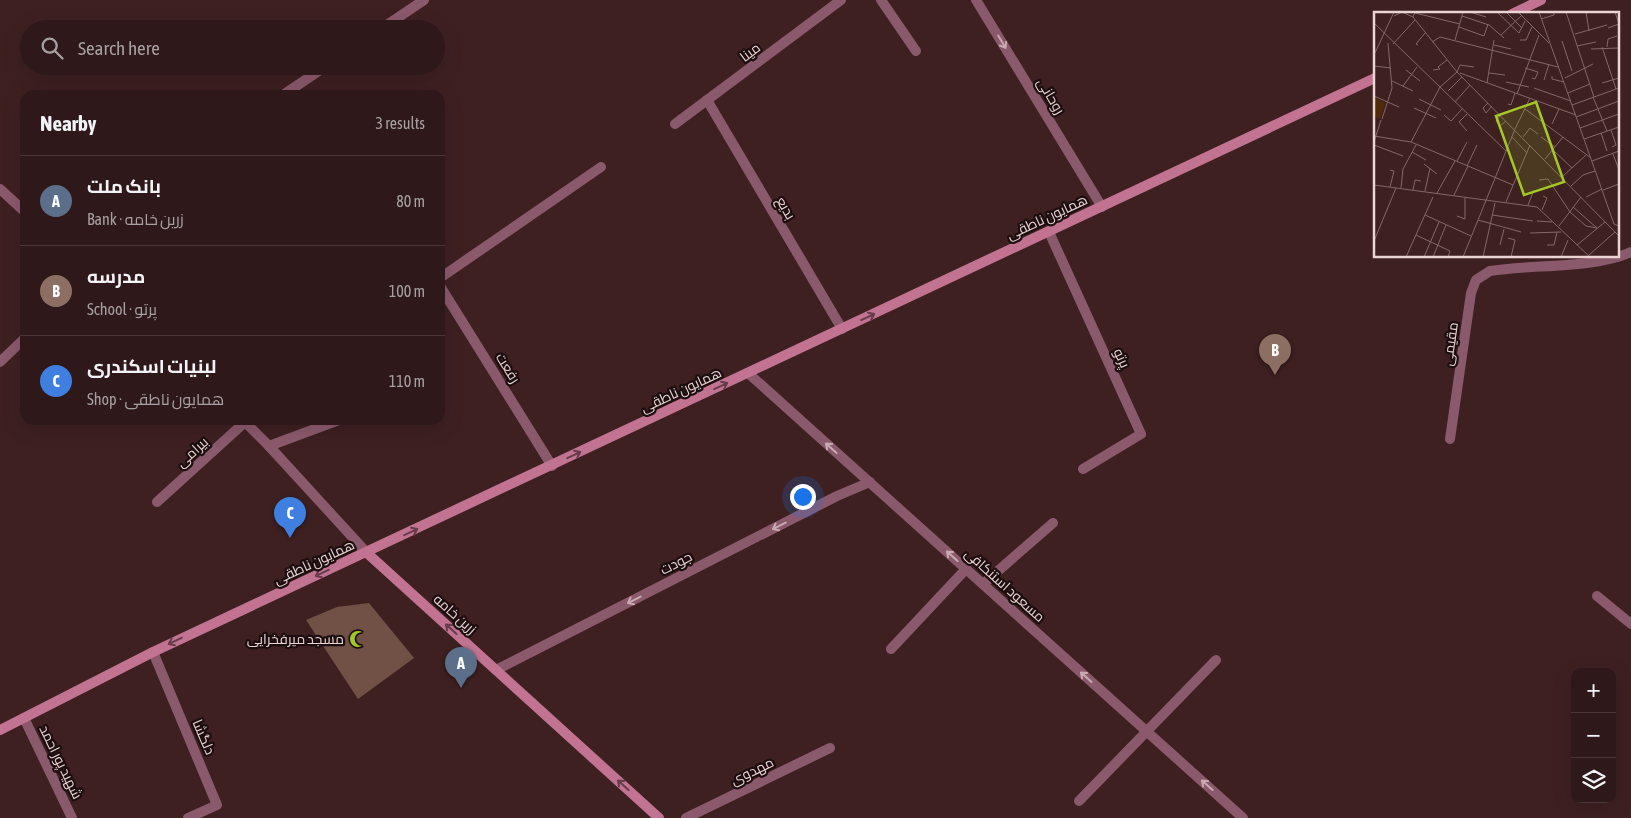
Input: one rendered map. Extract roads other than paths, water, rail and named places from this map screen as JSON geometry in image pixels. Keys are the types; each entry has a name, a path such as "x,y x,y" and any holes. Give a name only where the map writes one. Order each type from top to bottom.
{"main road":[{"path":"1516,12 1536,1"},
{"name":"همایون ناطقی","path":"0,730 153,652 1374,78"},
{"name":"زرین خامه","path":"367,552 659,818"}],"street":[{"path":"394,20 424,0"},
{"name":"مینا","path":"675,124 841,0"},
{"path":"881,0 916,51"},
{"name":"روحانی","path":"977,0 1102,207"},
{"path":"290,90 313,75"},
{"name":"بدیع","path":"708,100 842,329"},
{"path":"445,275 601,167"},
{"path":"0,189 20,207"},
{"name":"پرتو","path":"1048,232 1141,434 1083,470"},
{"name":"مقیمی","path":"1618,257 1631,252"},
{"name":"مقیمی","path":"1450,439 1473,286 1476,280 1483,274 1499,270 1612,258"},
{"name":"رفعت","path":"445,294 552,466"},
{"path":"0,362 20,343"},
{"name":"مسعود استنکافی","path":"748,373 1243,818"},
{"name":"بیرامی","path":"157,502 240,425"},
{"name":"زرین خامه","path":"248,425 367,552"},
{"path":"269,446 326,425"},
{"name":"جودت","path":"496,670 870,482"},
{"path":"983,584 1053,523"},
{"path":"891,649 966,569"},
{"path":"1597,596 1631,624"},
{"name":"دلگشا","path":"153,652 216,805 188,818"},
{"path":"1079,801 1216,660"},
{"name":"شهید پور احمد","path":"24,718 72,818"},
{"name":"مهدوی","path":"686,818 830,748"}],"place":[{"name":"مدرسه","path":"1275,375"},
{"name":"لبنیات اسکندری","path":"290,538"},
{"name":"مسجد میرفخرایی","path":"358,639"},
{"name":"بانک ملت","path":"461,688"}]}
